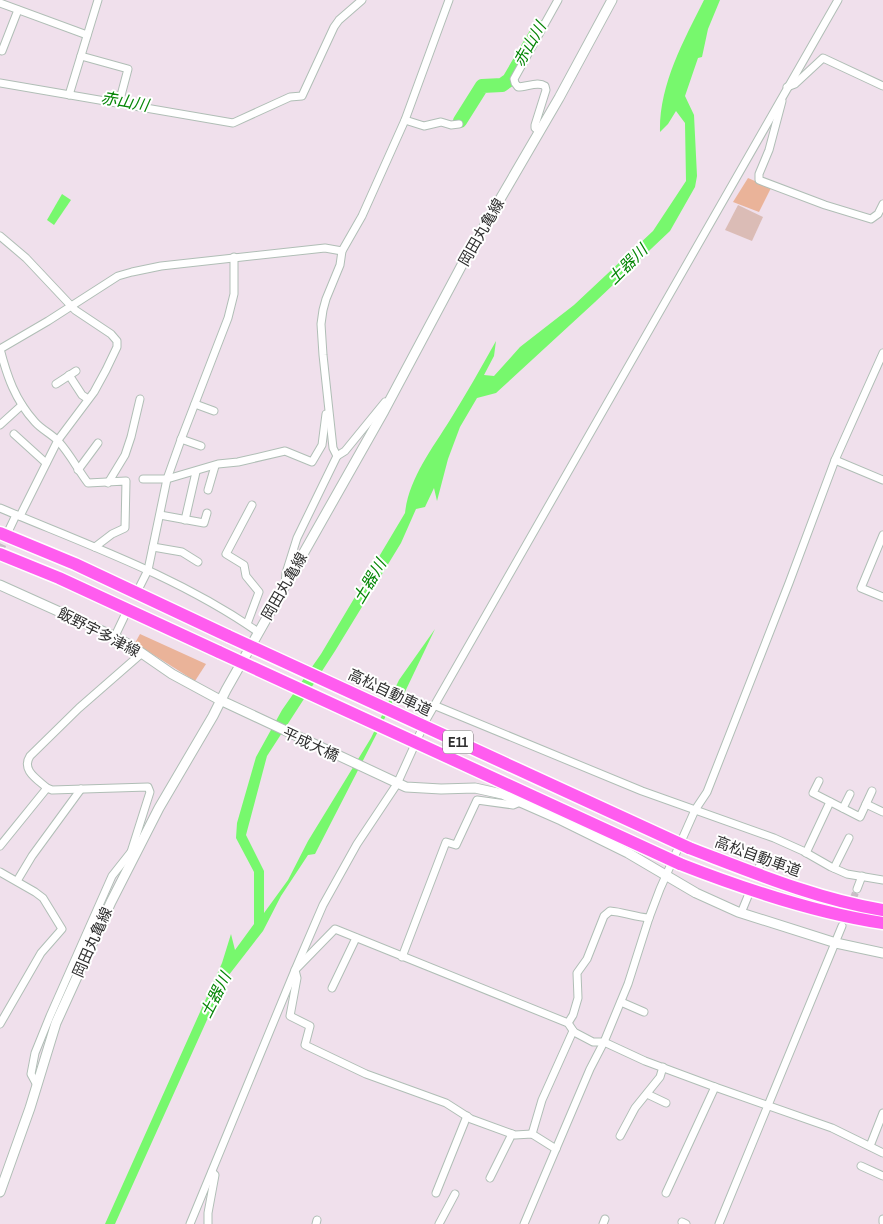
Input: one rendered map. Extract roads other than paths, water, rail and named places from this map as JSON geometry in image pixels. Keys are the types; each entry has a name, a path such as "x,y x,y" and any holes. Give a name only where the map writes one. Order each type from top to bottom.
{"highway":[{"name":"高松自動車道","path":"4,532 689,848 790,885 831,898 883,910"},
{"name":"高松自動車道","path":"0,554 59,578 680,864 732,884 783,900 883,923"}],"main road":[{"name":"岡田丸亀線","path":"0,1192 56,1023 133,853 213,716 220,700 612,0"},
{"name":"飯野宇多津線","path":"0,585 115,636 172,674 232,706"},
{"name":"平成大橋","path":"232,706 406,788 474,788 502,794 628,853 696,893 742,913 836,943 883,954"}],"street":[{"path":"70,93 98,0"},
{"path":"0,83 70,93 233,123 290,97 302,96 334,27 339,20 362,0"},
{"path":"337,456 333,448 327,404 321,324 326,299 340,265 342,251 362,216 405,120 449,0"},
{"path":"539,131 535,128 535,124 546,90 545,86 538,84 518,87 514,79 558,0"},
{"path":"190,1224 295,970 327,898 394,783 785,90 838,0"},
{"path":"1,6 87,34"},
{"path":"2,51 18,10"},
{"path":"81,56 128,69 120,102"},
{"path":"883,86 823,58 795,84 785,90 769,150 759,174 759,180 825,205 871,219 878,214 883,204"},
{"path":"405,120 424,126 441,122 451,125 459,124"},
{"path":"0,236 26,258 75,310 115,337 117,341 117,347 106,370 88,399 58,440 18,515 4,532"},
{"path":"95,547 112,534 125,528 126,481 88,483 58,440 34,421 16,397 0,349 118,276 161,266 234,257 325,248 342,251"},
{"path":"139,588 148,570 167,480 228,318 234,294 234,257"},
{"path":"524,1224 590,1069 621,1002 649,918 695,810 710,784 836,460 882,357"},
{"path":"56,384 72,373 82,395 88,399"},
{"path":"286,585 286,574 297,538 337,456 348,447 393,393"},
{"path":"108,483 126,455 140,399"},
{"path":"195,404 214,411"},
{"path":"143,479 167,480 214,466 285,451 312,462 322,445 327,404"},
{"path":"0,425 22,405"},
{"path":"14,434 46,463"},
{"path":"181,439 201,446"},
{"path":"78,470 98,443"},
{"path":"836,460 883,480"},
{"path":"208,490 214,466"},
{"path":"185,520 196,472"},
{"path":"247,624 259,592 246,576 244,565 226,554 252,505"},
{"path":"0,508 148,570 232,613 258,632"},
{"path":"160,515 204,523 207,513"},
{"path":"882,538 860,588 883,598"},
{"path":"153,547 182,552 198,562"},
{"path":"115,636 125,616"},
{"path":"133,853 150,792 148,787 52,790 47,788 26,767 30,756 79,708 142,654"},
{"path":"436,706 633,787 774,838 806,852 847,874 883,880"},
{"path":"819,781 813,793 860,817 872,791"},
{"path":"0,846 47,788"},
{"path":"16,882 32,856 81,789"},
{"path":"843,808 850,794"},
{"path":"402,957 446,842 456,846 477,800 513,805 520,802"},
{"path":"806,852 830,802"},
{"path":"866,804 883,812"},
{"path":"834,868 849,838"},
{"path":"759,866 765,855"},
{"path":"0,872 43,898 62,930 41,953 0,1024"},
{"path":"857,889 862,876"},
{"path":"742,913 748,896"},
{"path":"568,1023 573,1015 578,998 577,974 587,958 604,916 610,911 636,918 649,918"},
{"path":"719,1224 842,926"},
{"path":"295,970 335,929 568,1023 573,1031 593,1042 604,1042 715,1087 832,1128 883,1153"},
{"path":"332,988 356,938"},
{"path":"295,970 297,978 290,1016 310,1026 305,1045 366,1074 446,1103 467,1116 512,1134 532,1134 556,1148"},
{"path":"621,1002 644,1012"},
{"path":"532,1134 542,1100 573,1031"},
{"path":"620,1136 635,1108 660,1077 662,1067"},
{"path":"666,1193 715,1087"},
{"path":"647,1094 666,1103"},
{"path":"870,1146 883,1113"},
{"path":"436,1193 467,1116"},
{"path":"490,1178 512,1134"},
{"path":"861,1166 883,1176"},
{"path":"208,1224 215,1175 212,1172"},
{"path":"439,1224 455,1194"}],"water":[{"name":"土器川","path":"704,0 720,0 708,29 702,57 698,58 685,96 694,115 697,176 695,187 670,231 496,393 477,398 460,427 448,459 437,501 434,488 425,507 416,509 401,543 335,651 267,756 246,835 264,871 264,913 288,880 308,841 371,738 399,680 435,629 403,696 393,702 315,854 308,855 281,896 263,931 225,980 115,1224 105,1224 222,963 231,934 235,950 254,924 254,872 236,838 237,823 256,757 282,710 321,654 405,513 411,488 422,464 496,341 494,356 484,375 494,376 520,347 574,305 653,231 686,181 685,123 676,111 668,124 660,132 661,115 668,81 674,64"},
{"path":"62,194 71,200 54,225 47,220"}],"waterway":[{"name":"赤山川","path":"460,121 482,86 502,85 509,80 540,27"}],"tunnel":[{"path":"0,551 8,533"},
{"path":"845,919 857,889"}]}
